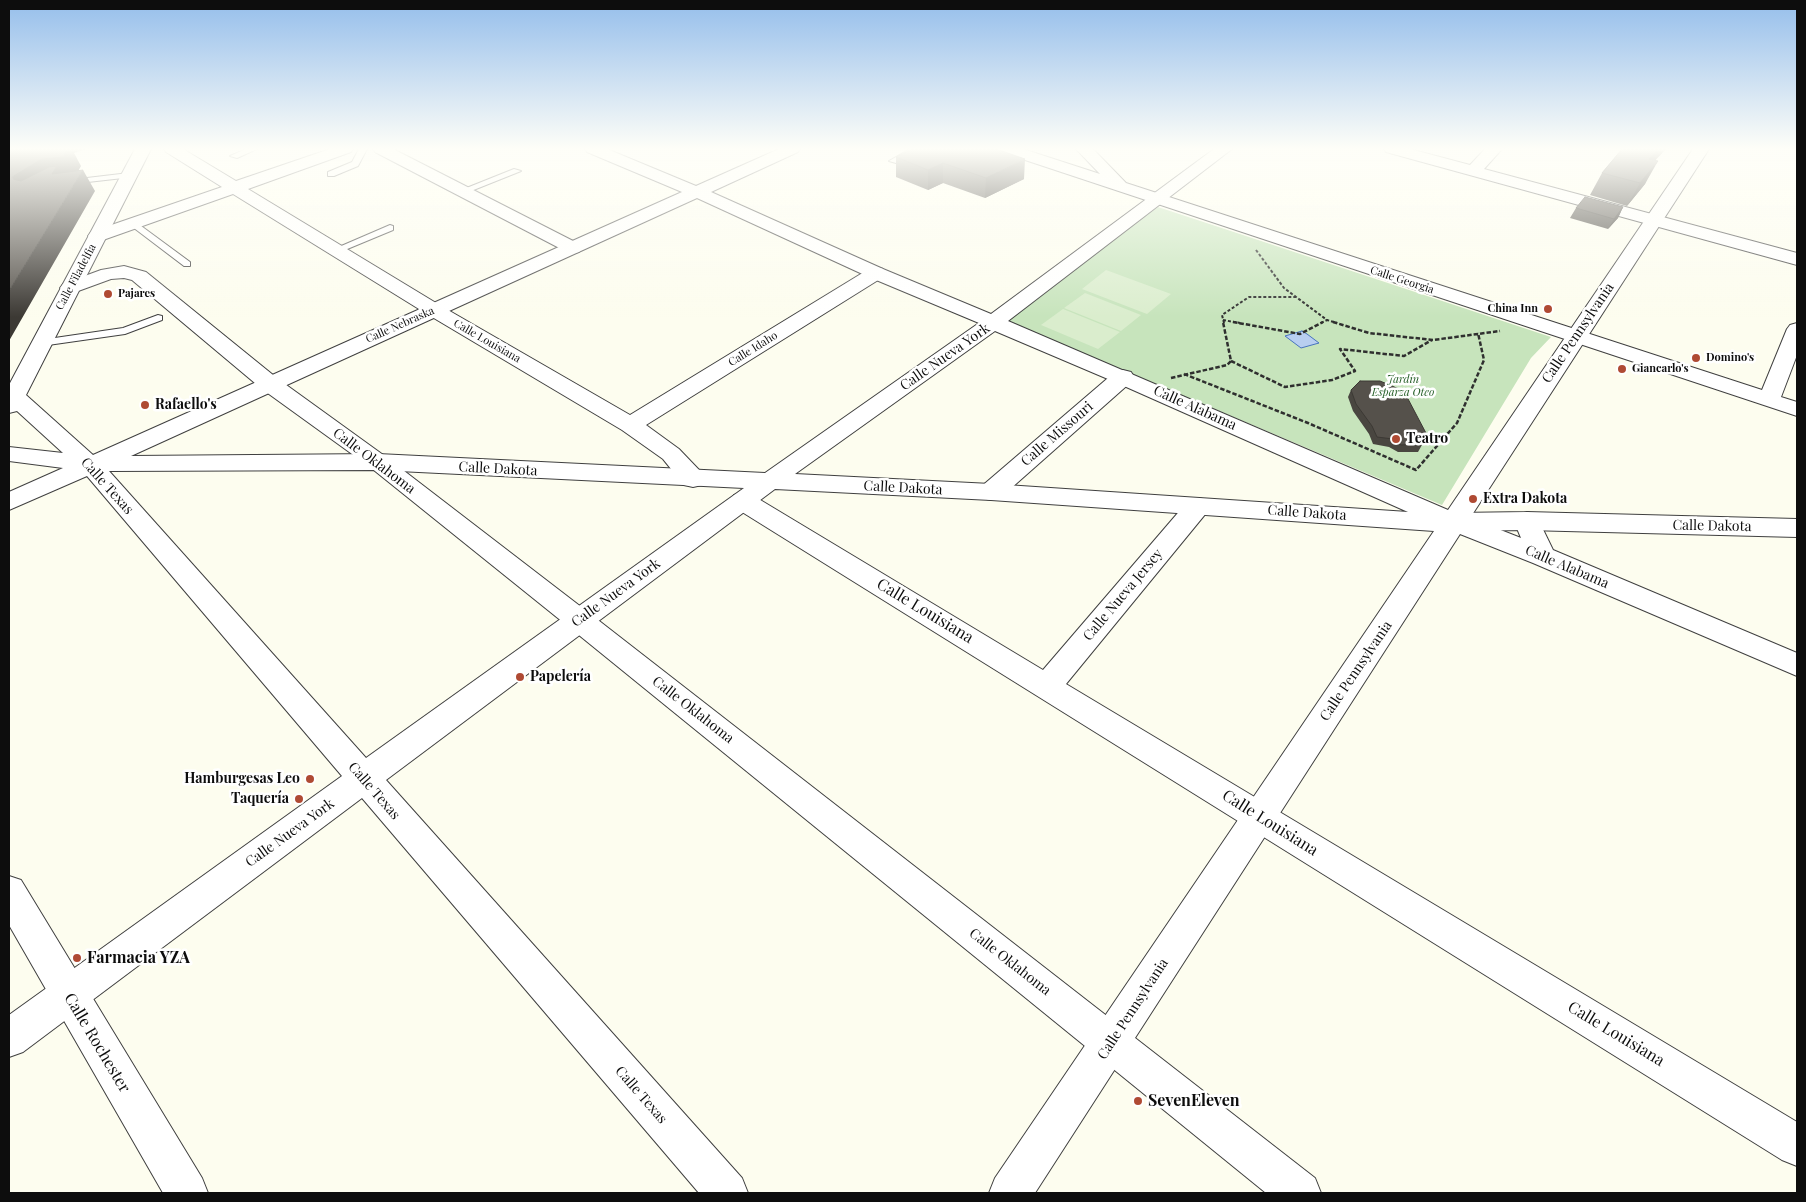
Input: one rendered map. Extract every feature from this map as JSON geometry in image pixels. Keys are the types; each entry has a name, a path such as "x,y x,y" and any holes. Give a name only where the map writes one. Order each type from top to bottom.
{"street":[{"name":"Calle Filadelfia","path":"10,400 42,343 113,205"},
{"path":"97,236 185,205"},
{"name":"Calle Louisiana","path":"262,205 434,310 630,425 671,454 693,479"},
{"path":"490,205 573,248"},
{"name":"Calle Nebraska","path":"9,502 89,464 667,205"},
{"name":"Calle Alabama","path":"725,205 876,273 1123,377 1455,522 1542,556 1797,665"},
{"name":"Calle Nueva York","path":"9,1038 743,500 994,322 1148,205"},
{"name":"Calle Georgia","path":"1175,205 1797,409"},
{"path":"1599,205 1797,259"},
{"name":"Calle Pennsylvania","path":"1010,1193 1112,1042 1664,205"},
{"name":"Calle Oklahoma","path":"70,288 108,274 124,272 139,276 270,384 378,462 1112,1042 1300,1193"},
{"name":"Calle Idaho","path":"630,425 876,273"},
{"path":"1769,400 1797,329"},
{"name":"Calle Missouri","path":"991,492 1123,377"},
{"name":"Calle Texas","path":"10,400 89,464 727,1193"},
{"name":"Calle Dakota","path":"9,454 89,464 378,462 693,479 991,492 1414,521 1527,521 1797,528"},
{"name":"Calle Louisiana","path":"743,500 1797,1145"},
{"name":"Calle Nueva Jersey","path":"1048,685 1198,506"},
{"path":"1527,521 1542,556"},
{"name":"Calle Rochester","path":"9,892 68,995 187,1193"}],"lane":[{"path":"133,223 187,264"},
{"path":"337,250 390,228"},
{"path":"42,343 125,331 158,318"}],"path":[{"path":"1251,243 1284,288 1327,320 1369,333 1433,340 1506,331"},
{"path":"1168,378 1227,365 1231,360 1222,315 1249,296 1296,297"},
{"path":"1223,320 1300,334 1327,320"},
{"path":"1184,374 1308,423 1416,470 1457,423 1484,360 1478,334"},
{"path":"1231,360 1285,387 1332,380 1355,371 1340,348 1404,356 1433,340"}],"green space":[{"name":"Jardín Esparza Oteo","path":"1158,207 1551,337 1531,358 1442,505 999,318"},
{"path":"1106,270 1171,294 1147,314 1082,289"},
{"path":"1085,293 1141,315 1121,331 1064,308"},
{"path":"1063,309 1120,332 1098,349 1041,325"}],"water":[{"path":"1302,331 1319,343 1301,348 1285,336"}],"building":[{"path":"9,205 62,205 9,291"},
{"path":"1578,205 1616,205 1623,207 1614,219 1576,208"},
{"path":"1360,381 1380,381 1399,389 1407,397 1427,435 1421,444 1401,445 1393,439 1377,437 1372,426 1356,404 1351,390"}],"place":[{"name":"Pajares","path":"108,294"},
{"name":"China Inn","path":"1548,309"},
{"name":"Domino's","path":"1696,358"},
{"name":"Giancarlo's","path":"1622,369"},
{"name":"Rafaello's","path":"145,405"},
{"name":"Teatro","path":"1396,439"},
{"name":"Extra Dakota","path":"1473,499"},
{"name":"Papelería","path":"520,677"},
{"name":"Hamburgesas Leo","path":"310,779"},
{"name":"Taquería","path":"299,799"},
{"name":"Farmacia YZA","path":"77,958"},
{"name":"SevenEleven","path":"1138,1101"}]}
